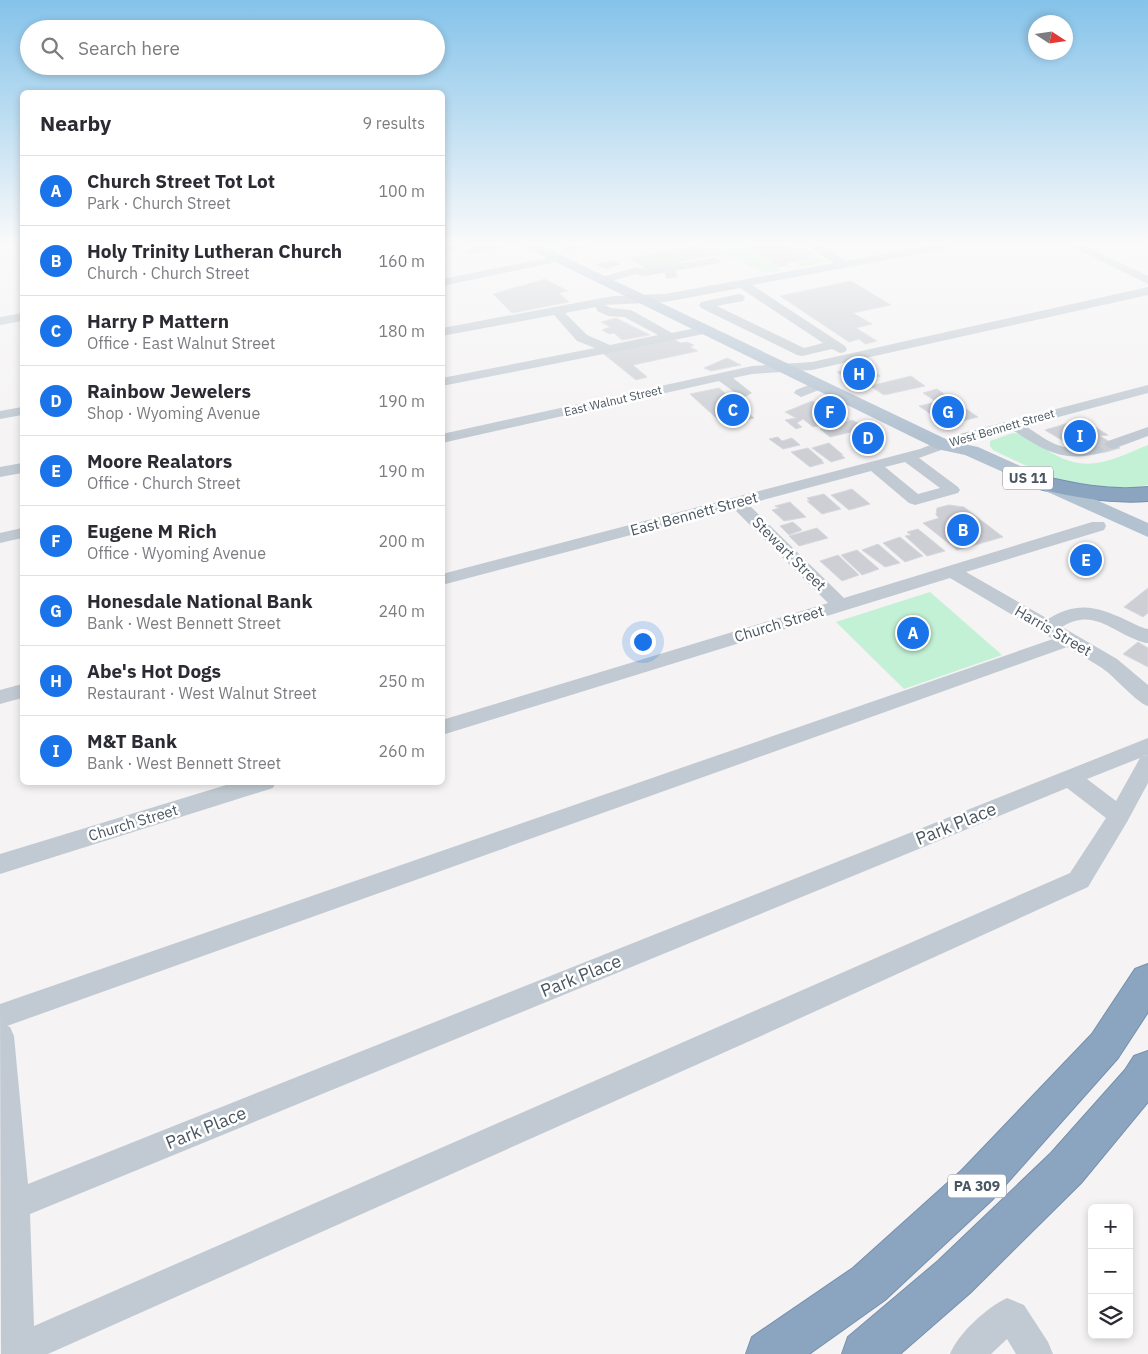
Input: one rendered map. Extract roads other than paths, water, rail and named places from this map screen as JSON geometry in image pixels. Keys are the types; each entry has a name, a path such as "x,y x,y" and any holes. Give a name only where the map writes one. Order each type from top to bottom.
{"highway":[{"path":"1035,481 1090,494 1148,496"},
{"path":"1105,520 1148,496"},
{"name":"PA 309","path":"769,1354 869,1284 977,1185 1105,1046 1148,980"},
{"name":"PA 309","path":"865,1354 954,1277 1066,1168 1139,1083 1148,1069"}],"main road":[{"name":"US 11","path":"661,309 786,374 819,385 944,445 971,451 1035,481 1105,520 1148,550"},
{"name":"US 11","path":"944,445 957,458 1105,520 1148,531"}],"street":[{"path":"445,331 566,309"},
{"path":"603,309 621,312 634,317 670,336"},
{"path":"634,317 660,309"},
{"path":"713,309 802,352 904,332 919,342"},
{"path":"780,309 852,357"},
{"name":"East Walnut Street","path":"445,438 755,370 786,374 812,366 1069,309"},
{"path":"557,311 582,338 609,349"},
{"path":"0,320 20,317"},
{"path":"445,381 704,330"},
{"path":"722,377 745,393"},
{"path":"801,393 819,385"},
{"name":"West Bennett Street","path":"944,445 962,438 1148,389"},
{"path":"0,415 20,411"},
{"path":"1013,424 1059,452 1078,454 1096,450"},
{"path":"1113,444 1148,431"},
{"name":"East Bennett Street","path":"445,579 908,457 944,445"},
{"path":"874,466 915,500 952,490 908,457"},
{"path":"0,472 20,468"},
{"path":"767,476 782,490"},
{"name":"Stewart Street","path":"737,502 840,605"},
{"name":"Church Street","path":"445,727 951,571 1105,520"},
{"path":"0,538 20,533"},
{"name":"Harris Street","path":"951,571 1110,664 1141,690 1148,699"},
{"path":"1048,628 1066,615 1078,612 1098,614 1146,637 1148,634"},
{"path":"0,1016 1069,640"},
{"path":"0,697 20,692"},
{"name":"Park Place","path":"14,1205 1148,746"},
{"path":"0,1036 14,1205 18,1352 751,1028 1079,880 1148,763"},
{"path":"1070,778 1118,816"},
{"name":"Church Street","path":"0,864 255,785"},
{"path":"967,1354 1007,1315 1012,1317 1036,1354"}],"place":[{"name":"Abe's Hot Dogs","path":"859,374"},
{"name":"Harry P Mattern","path":"733,410"},
{"name":"Eugene M Rich","path":"830,412"},
{"name":"Honesdale National Bank","path":"948,412"},
{"name":"M&T Bank","path":"1080,436"},
{"name":"Rainbow Jewelers","path":"868,438"},
{"name":"Holy Trinity Lutheran Church","path":"963,530"},
{"name":"Moore Realators","path":"1086,560"},
{"name":"Church Street Tot Lot","path":"913,633"}]}
